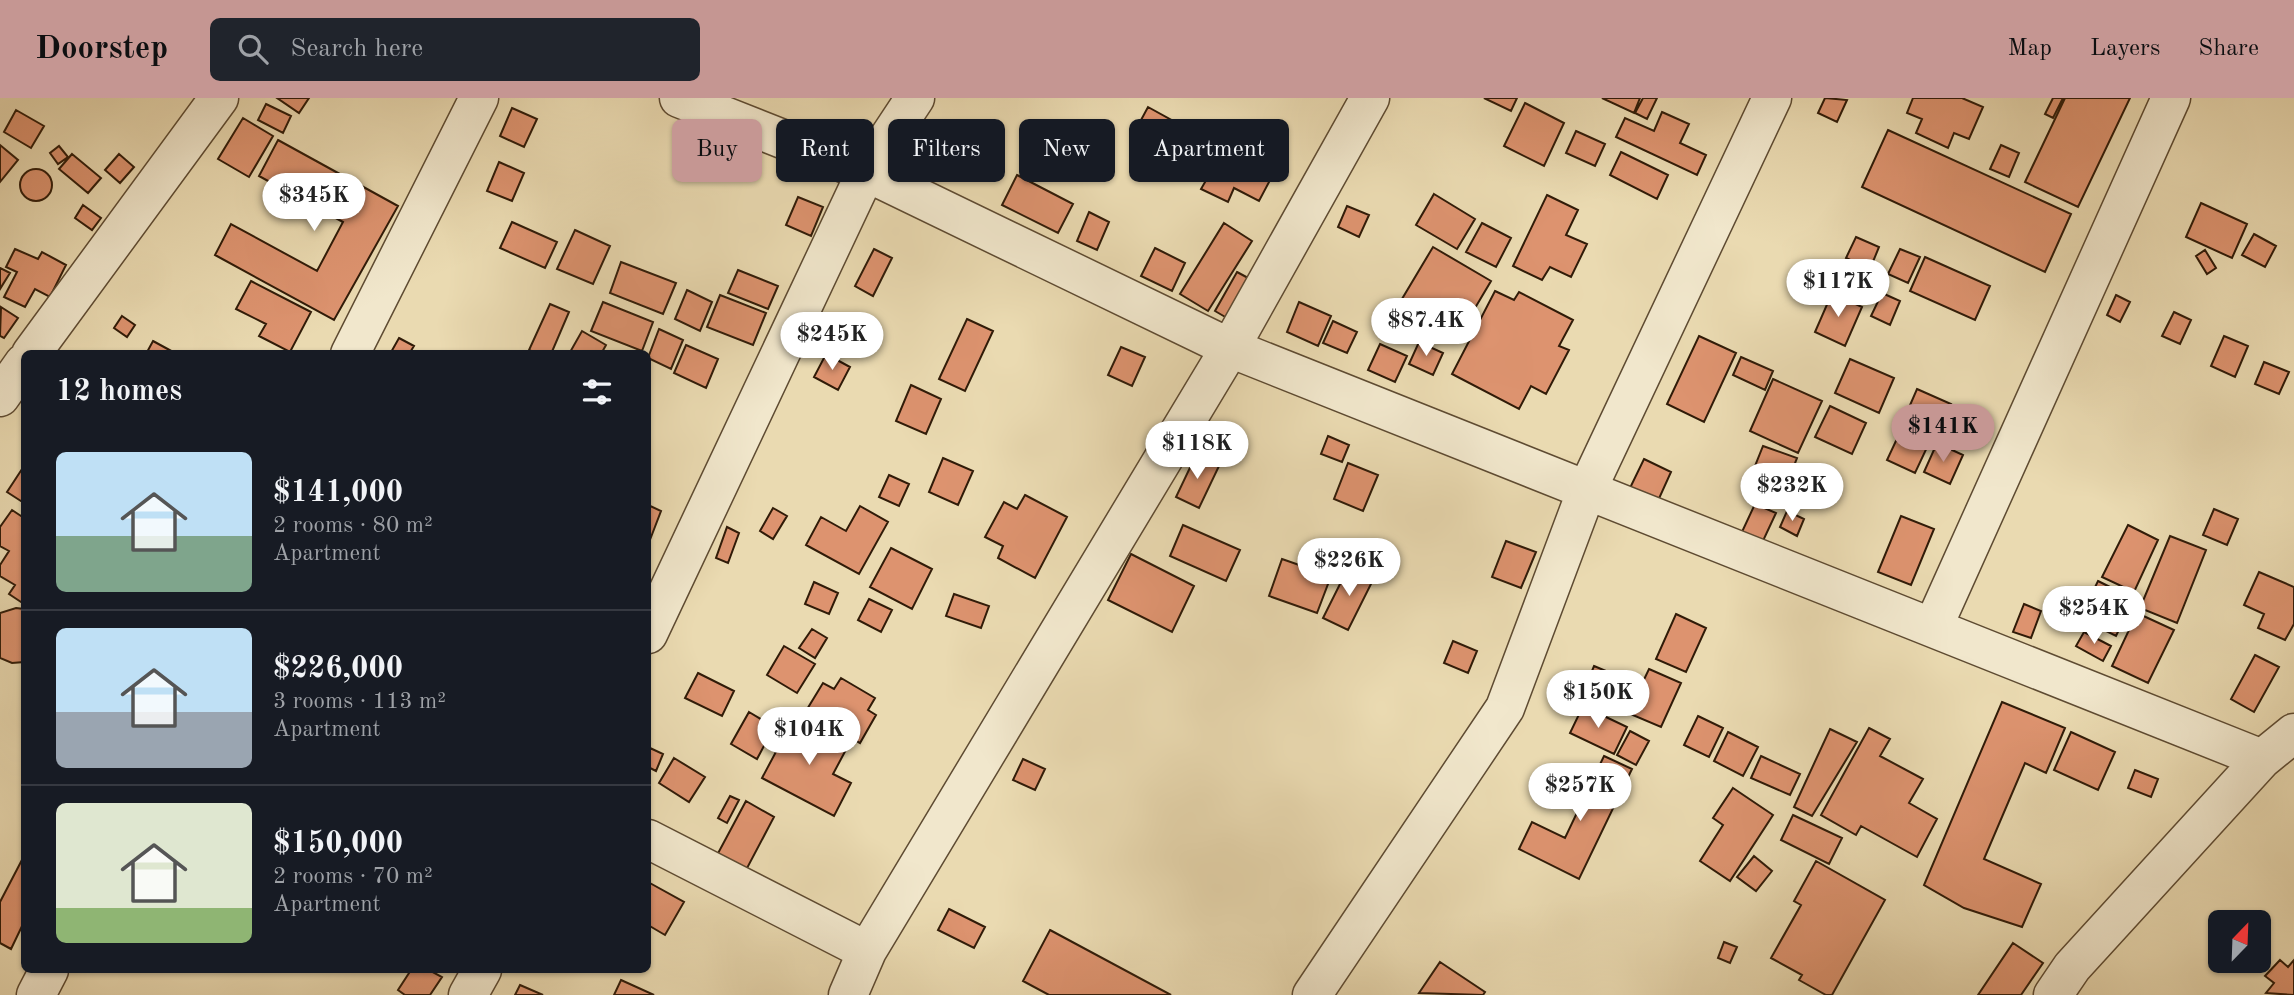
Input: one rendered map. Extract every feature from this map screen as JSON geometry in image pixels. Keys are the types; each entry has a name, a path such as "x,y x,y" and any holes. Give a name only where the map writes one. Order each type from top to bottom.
{"street":[{"path":"35,350 219,98"},
{"path":"352,350 479,98"},
{"path":"679,98 776,136"},
{"path":"874,160 915,98"},
{"path":"848,995 867,951 1230,348 1370,98"},
{"path":"1312,995 1505,708 1586,492 1772,98"},
{"path":"1933,627 2171,98"},
{"path":"874,176 1230,348 2262,759"},
{"path":"651,628 861,182"},
{"path":"0,397 21,367"},
{"path":"2053,995 2072,967 2262,759 2294,733"},
{"path":"651,841 867,951"},
{"path":"36,995 47,973"},
{"path":"468,995 480,973"}],"building":[{"path":"277,98 309,98 299,113"},
{"path":"1484,98 1517,98 1511,111"},
{"path":"1602,98 1640,98 1634,113"},
{"path":"1643,98 1657,98 1647,119 1635,113"},
{"path":"1825,98 1847,100 1837,122 1818,113"},
{"path":"1913,98 1962,98 1983,107 1969,139 1954,133 1948,148 1916,133 1922,119 1907,113"},
{"path":"2053,98 2063,98 2053,118 2045,114"},
{"path":"2065,98 2130,98 2078,207 2025,182"},
{"path":"1525,103 1564,123 1544,166 1504,146"},
{"path":"266,104 291,116 283,133 258,120"},
{"path":"1148,107 1170,119 1142,119"},
{"path":"512,108 537,119 524,147 500,136"},
{"path":"16,110 44,126 31,148 4,132"},
{"path":"1662,112 1689,124 1680,143 1706,155 1697,175 1616,137 1625,118 1654,131"},
{"path":"243,118 273,136 249,177 218,159"},
{"path":"1888,130 2071,214 2045,272 1862,187"},
{"path":"1576,131 1605,144 1595,166 1566,153"},
{"path":"278,140 398,206 334,320 215,255 231,224 317,271 343,222 259,176"},
{"path":"0,145 18,160 0,182"},
{"path":"2001,145 2019,153 2009,177 1990,169"},
{"path":"59,146 68,157 58,164 50,153"},
{"path":"1621,152 1668,175 1657,199 1610,175"},
{"path":"72,154 101,178 88,193 59,169"},
{"path":"119,154 134,167 120,183 105,170"},
{"path":"499,162 524,173 512,201 487,191"},
{"path":"36,169 47,174 52,185 47,196 36,201 25,196 20,185 25,174"},
{"path":"1017,175 1019,182 1031,182 1073,204 1058,233 1002,205"},
{"path":"1205,182 1269,182 1259,201 1234,188 1228,202 1201,189"},
{"path":"1434,194 1475,219 1457,249 1416,225"},
{"path":"1547,195 1578,210 1566,235 1587,244 1571,277 1550,267 1542,280 1513,266"},
{"path":"798,197 823,207 811,236 786,225"},
{"path":"2201,203 2247,224 2232,258 2186,237"},
{"path":"83,205 101,218 92,230 75,218"},
{"path":"1347,206 1369,215 1359,237 1338,227"},
{"path":"1089,212 1109,222 1097,250 1077,241"},
{"path":"512,222 557,242 545,268 500,248"},
{"path":"1224,223 1252,241 1208,311 1180,294"},
{"path":"1482,223 1511,238 1496,267 1466,252"},
{"path":"575,230 610,246 593,284 557,269"},
{"path":"2254,234 2276,246 2265,267 2242,255"},
{"path":"1856,237 1879,247 1870,269 1846,258"},
{"path":"1433,247 1491,281 1462,330 1436,315 1431,324 1399,304"},
{"path":"1155,248 1185,263 1172,291 1141,276"},
{"path":"15,249 38,259 42,252 66,265 50,297 35,289 25,307 4,297 17,272 6,267"},
{"path":"874,249 892,258 873,296 855,286"},
{"path":"1900,249 1920,257 1908,283 1888,274"},
{"path":"2205,250 2216,268 2207,274 2196,256"},
{"path":"1925,257 1990,286 1975,320 1910,291"},
{"path":"621,262 676,283 663,314 610,293"},
{"path":"0,268 10,273 0,289"},
{"path":"738,270 778,286 768,309 728,293"},
{"path":"1237,272 1250,279 1227,318 1215,311"},
{"path":"251,281 311,312 291,350 286,350 259,336 266,324 236,309"},
{"path":"687,290 712,302 700,331 675,319"},
{"path":"1495,291 1514,300 1519,292 1573,320 1559,346 1569,350 1546,394 1531,386 1519,409 1452,374"},
{"path":"1832,293 1862,307 1845,346 1815,332"},
{"path":"1882,293 1900,301 1890,325 1871,316"},
{"path":"720,295 766,313 753,345 707,327"},
{"path":"2116,295 2130,302 2120,322 2107,315"},
{"path":"603,302 653,322 642,350 591,331"},
{"path":"1299,302 1331,316 1318,346 1287,332"},
{"path":"550,304 569,312 553,350 529,350"},
{"path":"1,307 18,318 4,338 0,336"},
{"path":"2174,312 2191,320 2180,344 2162,336"},
{"path":"122,316 135,325 127,337 114,328"},
{"path":"967,319 993,331 965,391 939,379"},
{"path":"1333,321 1357,332 1347,353 1323,343"},
{"path":"659,329 683,340 671,369 651,359 651,350"},
{"path":"582,331 606,345 603,350 571,350"},
{"path":"1699,336 1736,353 1704,422 1667,404"},
{"path":"2224,336 2248,346 2235,377 2211,366"},
{"path":"399,338 414,346 412,350 392,350"},
{"path":"153,341 170,350 148,350"},
{"path":"1419,342 1443,353 1433,375 1409,364"},
{"path":"1380,344 1407,356 1395,382 1368,370"},
{"path":"686,345 718,359 706,388 674,373"},
{"path":"1121,347 1145,357 1132,386 1108,375"},
{"path":"826,354 850,367 838,390 814,377"},
{"path":"1741,357 1773,371 1765,390 1733,375"},
{"path":"1850,359 1894,378 1879,413 1835,393"},
{"path":"2264,362 2289,372 2279,394 2255,384"},
{"path":"1773,379 1822,401 1798,453 1750,431"},
{"path":"911,385 941,399 926,434 896,421"},
{"path":"1917,389 1951,404 1937,433 1904,419"},
{"path":"1830,406 1866,423 1852,454 1815,437"},
{"path":"1902,428 1930,441 1915,473 1887,460"},
{"path":"1328,436 1349,445 1342,462 1321,454"},
{"path":"1937,443 1963,455 1950,484 1924,472"},
{"path":"1763,446 1797,458 1779,504 1745,491"},
{"path":"1196,455 1219,466 1199,508 1176,497"},
{"path":"943,458 973,471 958,505 929,492"},
{"path":"1644,459 1671,472 1657,503 1629,490"},
{"path":"1348,463 1378,475 1363,511 1334,499"},
{"path":"1812,467 1828,473 1819,495 1803,489"},
{"path":"21,471 21,501 7,492"},
{"path":"889,475 909,484 899,506 879,497"},
{"path":"1025,495 1067,517 1035,578 998,558 1003,546 985,537 1004,502 1017,509"},
{"path":"1755,504 1776,513 1762,543 1741,534"},
{"path":"651,506 661,511 651,537"},
{"path":"860,506 888,522 859,574 806,545 821,517 846,531"},
{"path":"773,508 787,516 773,539 760,531"},
{"path":"2214,509 2238,519 2227,545 2203,535"},
{"path":"12,510 21,516 21,602 9,594 15,585 0,576 0,565 9,551 0,546 0,527"},
{"path":"1787,511 1804,519 1797,536 1780,527"},
{"path":"1901,516 1934,529 1911,585 1878,572"},
{"path":"1183,525 1240,550 1226,581 1170,556"},
{"path":"2128,525 2158,540 2134,592 2102,577"},
{"path":"727,527 739,533 728,563 716,558"},
{"path":"2170,536 2206,550 2177,623 2140,608"},
{"path":"1506,541 1536,552 1521,588 1492,577"},
{"path":"891,548 932,569 912,609 870,587"},
{"path":"1131,554 1194,586 1172,632 1108,600"},
{"path":"1282,559 1331,576 1317,613 1269,596"},
{"path":"1349,566 1374,578 1348,630 1323,618"},
{"path":"2259,572 2294,587 2294,624 2285,640 2258,628 2264,614 2244,605"},
{"path":"2098,581 2134,599 2116,636 2080,618"},
{"path":"814,582 838,593 829,614 805,604"},
{"path":"954,594 989,606 981,628 946,616"},
{"path":"869,599 892,610 881,632 858,620"},
{"path":"2024,604 2041,611 2031,638 2013,632"},
{"path":"21,609 21,662 12,663 0,658 0,613"},
{"path":"2137,613 2174,630 2148,683 2112,666"},
{"path":"1676,614 1706,628 1686,672 1656,659"},
{"path":"812,629 827,638 815,658 799,648"},
{"path":"2084,632 2111,646 2103,661 2076,646"},
{"path":"1453,641 1477,651 1468,673 1444,663"},
{"path":"784,646 815,664 797,693 767,675"},
{"path":"2255,655 2279,667 2254,712 2231,699"},
{"path":"1594,666 1618,676 1608,698 1585,688"},
{"path":"1649,669 1681,683 1661,727 1628,713"},
{"path":"698,673 734,691 722,716 685,698"},
{"path":"841,678 875,698 868,710 876,715 860,743 806,711 823,683 834,689"},
{"path":"2002,702 2065,728 2046,773 2025,763 1984,859 2041,884 2022,927 1964,908 1924,885"},
{"path":"1583,706 1627,727 1614,754 1570,733"},
{"path":"749,712 774,727 757,759 731,744"},
{"path":"1698,716 1723,728 1709,757 1684,745"},
{"path":"794,718 848,746 833,774 851,783 834,816 762,778"},
{"path":"1869,728 1890,739 1880,756 1923,779 1909,803 1937,819 1917,857 1861,826 1856,835 1821,815"},
{"path":"1830,729 1857,742 1812,816 1794,807"},
{"path":"1630,731 1649,741 1636,765 1617,755"},
{"path":"1728,732 1758,747 1743,776 1714,761"},
{"path":"2071,732 2115,752 2098,790 2054,770"},
{"path":"651,748 663,754 656,771 651,768"},
{"path":"1604,756 1632,769 1579,879 1519,849 1532,822 1565,838"},
{"path":"1761,756 1800,774 1790,795 1751,778"},
{"path":"674,758 705,777 689,802 659,783"},
{"path":"1023,759 1045,769 1035,790 1013,780"},
{"path":"2135,770 2158,779 2151,797 2128,788"},
{"path":"1733,788 1773,815 1730,881 1700,861 1723,825 1713,818"},
{"path":"730,796 739,800 727,823 718,818"},
{"path":"746,801 774,817 745,872 716,857"},
{"path":"1793,815 1842,838 1829,864 1781,840"},
{"path":"1754,856 1772,871 1756,891 1737,877"},
{"path":"1816,861 1885,900 1832,995 1826,995 1799,980 1802,975 1771,958 1801,905 1794,901"},
{"path":"21,862 21,928 11,949 0,943 0,902"},
{"path":"651,884 684,902 665,935 651,927"},
{"path":"949,909 985,927 974,948 938,930"},
{"path":"1050,930 1171,995 1049,995 1023,981"},
{"path":"1724,942 1737,947 1730,963 1718,958"},
{"path":"2013,943 2043,963 2021,995 1978,995"},
{"path":"2280,960 2288,967 2294,960 2294,995 2266,993 2274,983 2265,976 2272,973 2272,969"},
{"path":"1440,962 1485,992 1483,995 1419,993"},
{"path":"409,973 435,973 442,977 430,995 405,995 398,990"},
{"path":"621,980 654,995 614,995"},
{"path":"520,985 543,995 515,995"}]}
